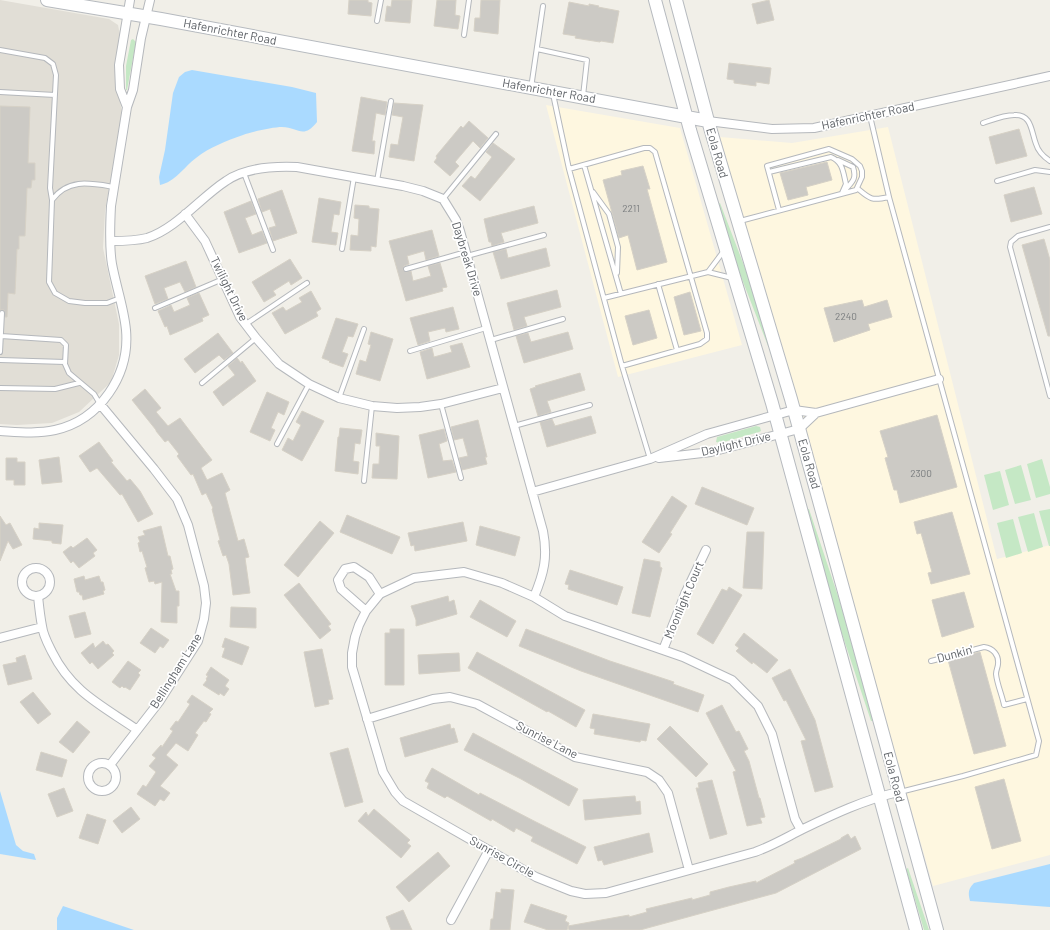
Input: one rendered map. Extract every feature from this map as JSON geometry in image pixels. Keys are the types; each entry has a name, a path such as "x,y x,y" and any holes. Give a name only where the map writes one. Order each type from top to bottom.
{"street":[{"name":"Hafenrichter Road","path":"47,0 146,16 708,121 772,129 814,128 1050,76"},
{"path":"127,107 120,89 119,65 130,0"},
{"path":"0,431 38,432 70,426 83,419 108,396 121,371 125,354 126,330 112,262 110,219 127,107 133,90 141,38 150,0"},
{"name":"Eola Road","path":"655,0 687,116 775,415 916,930"},
{"name":"Eola Road","path":"676,0 708,121 758,284 794,410 937,930"},
{"path":"111,241 128,241 148,237 166,229 227,180 244,172 262,168 280,166 297,167 423,191 443,199"},
{"name":"Daybreak Drive","path":"443,199 456,220 467,254 543,531 546,555 543,574 534,597"},
{"name":"Twilight Drive","path":"185,214 205,241 240,317 279,364 309,384 339,398 372,406 397,408 420,408 503,388"},
{"name":"Daylight Drive","path":"532,492 650,459 707,434 775,415 794,410 816,413 940,379"},
{"name":"Bellingham Lane","path":"100,404 177,499 188,525 206,594 204,619 198,640 158,702 110,765"},
{"name":"Daylight Drive","path":"650,459 712,452 799,429 816,413"},
{"name":"Moonlight Court","path":"663,650 685,594 706,550"},
{"path":"366,611 341,589 338,580 345,569 354,567 369,578 380,594"},
{"name":"Sunrise Circle","path":"801,830 795,819 772,734 758,706 732,680 684,657 565,616 534,597 502,583 464,572 414,578 380,594 366,611 359,625 352,654 352,667 383,772 395,792 404,801 536,877 571,891 585,894 606,892 755,852 772,845 846,808 898,792"},
{"path":"38,596 42,627 49,647 57,662 74,685 104,708 136,729"},
{"path":"0,638 42,627"},
{"name":"Sunrise Lane","path":"368,719 433,699 450,697 477,704 575,757 647,772 659,780 668,793 689,870"},
{"path":"451,920 489,850"}],"lane":[{"path":"378,21 381,0"},
{"path":"464,35 469,0"},
{"path":"531,88 543,6"},
{"path":"0,50 45,58 53,64 56,75 50,188 52,200 49,282 55,293 69,301 107,303 120,298"},
{"path":"537,50 587,60 583,97"},
{"path":"0,92 55,95"},
{"path":"553,92 569,169 622,366 650,459"},
{"path":"377,182 391,101"},
{"path":"983,122 1013,115 1020,115 1027,118 1031,124 1036,145 1041,153 1050,161"},
{"path":"870,116 889,197 1039,741 1036,754 954,778 898,792"},
{"path":"443,199 496,134"},
{"path":"569,169 644,148 650,148 656,152 707,333 706,339 700,344 622,366"},
{"path":"738,221 856,190 862,177 860,166 852,158 829,149 767,166 779,210"},
{"path":"769,172 831,157 853,167 855,174 853,181 842,193"},
{"path":"837,160 841,165 846,184 842,193"},
{"path":"584,165 621,294"},
{"path":"997,181 1035,170 1050,172"},
{"path":"244,172 273,250"},
{"path":"342,249 354,178"},
{"path":"52,200 57,193 72,185 81,184 114,187"},
{"path":"591,188 609,214 618,247 616,277"},
{"path":"857,188 865,195 875,200 889,197"},
{"path":"1050,227 1015,237 1011,242 1010,247 1050,396"},
{"path":"406,269 544,235"},
{"path":"708,272 719,259 725,247"},
{"path":"604,298 708,272 735,280"},
{"path":"155,308 223,279"},
{"path":"246,324 307,283"},
{"path":"658,284 677,350"},
{"path":"0,352 2,313"},
{"path":"491,340 562,319"},
{"path":"410,350 487,328"},
{"path":"339,398 364,329"},
{"path":"1,336 61,340 66,345 65,364 69,373 79,383 94,394 100,404"},
{"path":"202,383 256,338"},
{"path":"0,360 65,362"},
{"path":"0,388 55,388 79,383"},
{"path":"277,444 309,384"},
{"path":"441,404 461,478"},
{"path":"514,426 590,405"},
{"path":"364,481 372,406"},
{"name":"Dunkin'","path":"931,661 984,647 989,648 994,651 998,663 996,673 1004,704 1027,699"}],"shaded area":[{"path":"0,0 109,19 118,25 120,35 115,62 122,115 105,211 103,248 119,324 119,355 111,382 79,412 52,423 17,425 0,424"},
{"path":"546,105 680,128 742,345 618,377"},
{"path":"888,127 997,559 1050,545 1050,855 933,886 720,137 792,143"}],"green space":[{"path":"133,39 136,42 126,90 126,66 131,40"},
{"path":"720,203 750,281 769,346 738,269 718,204"},
{"path":"756,426 760,427 761,431 720,443 716,442 717,437"},
{"path":"1042,459 1050,487 1050,494 1036,498 1027,464"},
{"path":"1021,465 1031,500 1015,504 1005,470"},
{"path":"1000,471 1009,505 993,510 984,475"},
{"path":"807,509 809,509 840,602 873,721 871,721 837,619"},
{"path":"1050,509 1050,546 1049,546 1039,511"},
{"path":"1034,513 1043,547 1028,552 1018,517"},
{"path":"1013,519 1022,553 1006,558 997,523"},
{"path":"908,868 929,930 924,930 906,869"}],"water":[{"path":"192,70 292,87 316,93 317,122 308,130 304,131 282,127 273,128 247,134 224,142 201,154 175,178 160,185 159,177 165,150 173,93 179,77 185,72"},
{"path":"0,791 16,845 23,851 34,854 36,860 0,854"},
{"path":"1050,864 1050,907 970,901 969,891 974,883"},
{"path":"63,906 134,930 57,930 57,918"}],"building":[{"path":"349,0 368,0 368,2 372,3 371,16 348,14"},
{"path":"392,0 412,0 410,23 385,21 387,6 391,7"},
{"path":"437,0 456,0 455,15 460,16 458,29 434,26"},
{"path":"481,0 500,0 498,34 474,31 475,18 480,18"},
{"path":"769,0 774,20 757,24 752,4"},
{"path":"569,2 589,6 589,4 619,11 613,43 575,38 576,36 563,34"},
{"path":"729,63 771,68 769,84 756,82 756,86 734,83 734,80 727,79"},
{"path":"361,97 387,102 385,115 376,113 372,141 375,141 374,154 352,151"},
{"path":"394,103 423,105 414,161 389,157 391,144 398,145 403,117 392,115"},
{"path":"0,106 30,107 28,163 35,163 35,180 32,180 31,188 27,188 25,236 19,236 19,249 17,249 15,294 8,293 7,317 5,317 4,310 0,310"},
{"path":"469,121 488,138 480,148 473,141 455,162 459,166 450,176 434,162 437,158 436,156 461,126 463,128"},
{"path":"1019,129 1027,156 996,164 989,137"},
{"path":"493,143 515,159 480,201 462,186 471,176 475,179 492,157 486,152"},
{"path":"827,162 832,180 806,187 808,195 788,200 780,173"},
{"path":"643,166 650,189 647,189 667,262 637,270 628,235 619,238 603,180 622,175 621,171"},
{"path":"1034,187 1042,214 1011,222 1004,195"},
{"path":"282,190 297,233 273,241 269,228 276,226 270,209 262,212 258,199"},
{"path":"319,198 341,202 339,215 334,214 331,232 338,233 336,245 312,242"},
{"path":"251,201 256,214 245,218 252,235 262,231 267,243 239,253 224,212"},
{"path":"355,205 369,206 369,208 379,209 376,247 371,246 371,251 350,250 351,235 358,236 359,219 354,218"},
{"path":"534,206 538,223 501,233 504,242 492,246 491,242 489,242 484,219"},
{"path":"432,230 439,256 426,260 424,251 407,256 409,264 404,266 403,270 406,272 411,271 413,281 431,276 428,266 440,263 447,287 442,288 443,291 406,301 389,241"},
{"path":"1044,239 1050,260 1050,336 1048,336 1022,245"},
{"path":"546,248 550,266 501,279 493,252 506,249 508,258"},
{"path":"290,259 302,278 291,285 289,281 273,291 276,295 264,302 252,282"},
{"path":"186,261 196,287 185,292 180,282 164,288 168,299 155,304 145,276"},
{"path":"557,290 561,307 524,317 527,326 514,330 507,303"},
{"path":"311,291 321,309 316,312 318,316 285,334 272,313 283,307 286,311 302,302 299,298"},
{"path":"690,292 701,331 684,335 674,297"},
{"path":"199,293 209,315 202,318 203,321 170,335 167,326 165,327 158,311 171,305 174,312 190,305 187,298"},
{"path":"862,300 864,307 887,300 892,317 868,324 870,330 834,342 824,308"},
{"path":"453,307 459,329 446,332 445,328 428,332 430,341 418,345 410,318"},
{"path":"649,310 657,338 633,345 625,316"},
{"path":"336,318 358,324 353,337 348,336 342,352 348,354 343,367 322,358"},
{"path":"371,332 393,339 380,381 356,374 360,360 366,362 371,345 368,344"},
{"path":"568,332 573,349 524,363 516,336 528,333 531,342"},
{"path":"218,333 233,353 224,360 219,355 195,373 184,359"},
{"path":"462,343 470,367 427,379 420,352 432,348 434,357 452,352 450,346"},
{"path":"237,358 241,363 242,361 256,381 223,406 213,392 235,375 228,366"},
{"path":"580,373 585,390 547,401 551,412 538,416 530,389 536,387 535,386"},
{"path":"145,389 161,408 156,412 168,426 180,418 212,460 201,468 207,480 222,473 230,490 225,493 238,541 244,539 249,557 245,558 250,593 233,595 229,564 226,555 223,556 218,541 220,540 213,508 206,493 202,495 193,474 191,475 177,456 179,454 168,440 165,442 132,400"},
{"path":"267,392 289,402 284,415 278,412 271,428 275,430 270,441 250,432"},
{"path":"302,411 324,421 302,461 282,450 288,438 293,441 301,425 296,422"},
{"path":"937,415 957,487 900,503 897,490 894,490 885,458 888,457 880,431"},
{"path":"591,416 596,433 547,447 540,422 552,419 555,426"},
{"path":"478,420 487,457 485,457 487,464 462,470 459,458 468,456 463,438 454,440 451,427"},
{"path":"340,428 362,430 360,444 355,443 353,461 359,462 358,474 335,471"},
{"path":"444,429 447,441 439,444 443,461 452,460 456,472 428,478 419,435"},
{"path":"376,433 399,436 397,479 372,478 373,464 379,464 380,446 376,446"},
{"path":"99,442 113,461 111,462 127,481 130,479 140,491 153,514 138,522 122,494 120,495 97,468 90,472 79,456"},
{"path":"59,457 62,482 42,484 39,460"},
{"path":"6,458 17,458 17,462 25,462 25,485 14,485 14,480 6,480"},
{"path":"702,487 754,508 747,525 695,504"},
{"path":"672,496 687,506 670,533 672,534 659,553 642,542"},
{"path":"952,512 970,574 931,584 928,573 932,572 921,533 917,534 914,522"},
{"path":"347,515 400,537 392,554 340,532"},
{"path":"0,516 6,525 10,523 22,545 13,549 8,541 0,561"},
{"path":"320,521 334,533 298,577 284,565"},
{"path":"463,522 467,541 415,551 414,545 411,546 408,533"},
{"path":"39,523 63,525 61,544 52,543 52,541 33,539 34,528 39,529"},
{"path":"161,526 168,556 170,556 173,569 171,570 172,574 170,574 176,591 179,591 177,623 161,622 162,582 155,584 154,581 149,582 145,568 147,567 142,551 140,552 138,543 140,542 138,537 145,535 143,531"},
{"path":"480,526 520,537 515,556 476,545"},
{"path":"747,532 764,532 762,589 743,588"},
{"path":"87,538 97,550 93,553 95,556 79,568 73,561 71,563 63,552 71,546 73,548"},
{"path":"644,559 660,562 660,567 662,568 650,617 632,613"},
{"path":"570,570 623,587 617,605 568,589 569,585 565,584"},
{"path":"84,576 85,580 99,576 101,582 103,582 105,590 103,591 104,594 83,600 82,595 77,592 74,579"},
{"path":"299,583 331,624 328,626 331,630 320,639 284,595"},
{"path":"729,587 742,595 713,644 697,634 722,589 727,591"},
{"path":"964,592 974,627 942,637 932,600"},
{"path":"448,596 449,602 454,600 457,614 416,626 416,620 411,606"},
{"path":"480,600 516,621 507,637 470,617"},
{"path":"231,607 256,608 256,628 230,627"},
{"path":"85,612 91,634 75,638 69,616"},
{"path":"151,628 169,640 163,648 160,646 155,653 140,643"},
{"path":"390,629 404,629 404,685 385,685 385,633 390,633"},
{"path":"526,629 610,661 674,682 673,684 704,695 698,712 581,671 519,646"},
{"path":"744,633 778,660 767,673 753,662 752,664 736,651 739,648 735,645"},
{"path":"225,638 249,647 242,665 222,657 225,648 222,647"},
{"path":"103,641 114,651 112,653 114,655 98,669 92,662 90,664 81,653 93,643 95,648"},
{"path":"322,649 333,699 328,700 329,704 315,707 304,652"},
{"path":"477,652 585,710 576,727 468,668"},
{"path":"980,652 1006,746 974,754 948,660"},
{"path":"459,653 460,671 419,674 418,655"},
{"path":"25,655 32,679 8,685 3,665 17,662 16,658"},
{"path":"128,661 141,670 138,673 140,675 130,690 122,686 120,688 112,682"},
{"path":"211,667 229,680 225,686 229,689 224,696 220,693 219,695 203,685 207,680 206,679 208,676 206,675"},
{"path":"790,669 815,720 833,787 815,792 801,741 806,740 786,700 784,701 772,678"},
{"path":"33,692 51,714 38,724 20,702"},
{"path":"192,695 213,709 209,713 211,714 206,722 204,721 195,733 198,735 188,751 176,743 166,755 178,765 160,786 170,793 164,801 160,799 155,806 137,794 143,785 146,787 156,772 149,766 156,758 152,755 161,745 162,747 173,731 170,729 176,721 178,722 190,704 187,702"},
{"path":"722,705 736,732 739,731 748,749 744,751 749,761 765,817 760,818 762,823 747,826 733,772 736,771 706,713"},
{"path":"593,714 650,724 646,741 641,740 640,742 594,734 595,729 590,728"},
{"path":"77,721 90,732 73,753 59,742"},
{"path":"450,724 451,729 454,728 458,742 405,757 400,738"},
{"path":"670,726 708,764 696,777 657,739"},
{"path":"473,733 578,789 569,806 521,779 464,750"},
{"path":"348,748 363,802 345,807 330,753"},
{"path":"41,752 67,760 62,777 36,770"},
{"path":"432,768 479,795 480,793 586,847 577,864 531,841 533,837 516,828 514,832 447,796 445,798 427,788 429,783 425,781"},
{"path":"1004,779 1021,841 992,849 975,787"},
{"path":"712,780 727,834 710,839 696,788 699,788 698,783"},
{"path":"64,788 73,811 57,817 48,794"},
{"path":"635,796 636,802 640,801 641,814 585,820 583,800"},
{"path":"131,807 140,819 122,833 113,821"},
{"path":"374,809 410,840 407,843 411,846 401,858 358,821 366,812 368,816"},
{"path":"87,814 106,820 98,844 79,838"},
{"path":"649,833 653,852 604,865 602,860 598,861 594,847"},
{"path":"848,834 851,839 855,836 861,849 776,893 640,930 569,930 568,926 629,915 629,917 647,912 646,909 692,898 692,900 710,895 710,892 729,887 756,881 756,883 795,863 794,861 841,839"},
{"path":"438,852 450,866 409,902 396,887"},
{"path":"501,889 514,890 510,930 490,930 491,919 493,919 496,892 501,893"},
{"path":"531,904 567,916 565,921 569,923 567,930 548,930 524,922"},
{"path":"403,910 412,930 391,930 386,917"}]}
